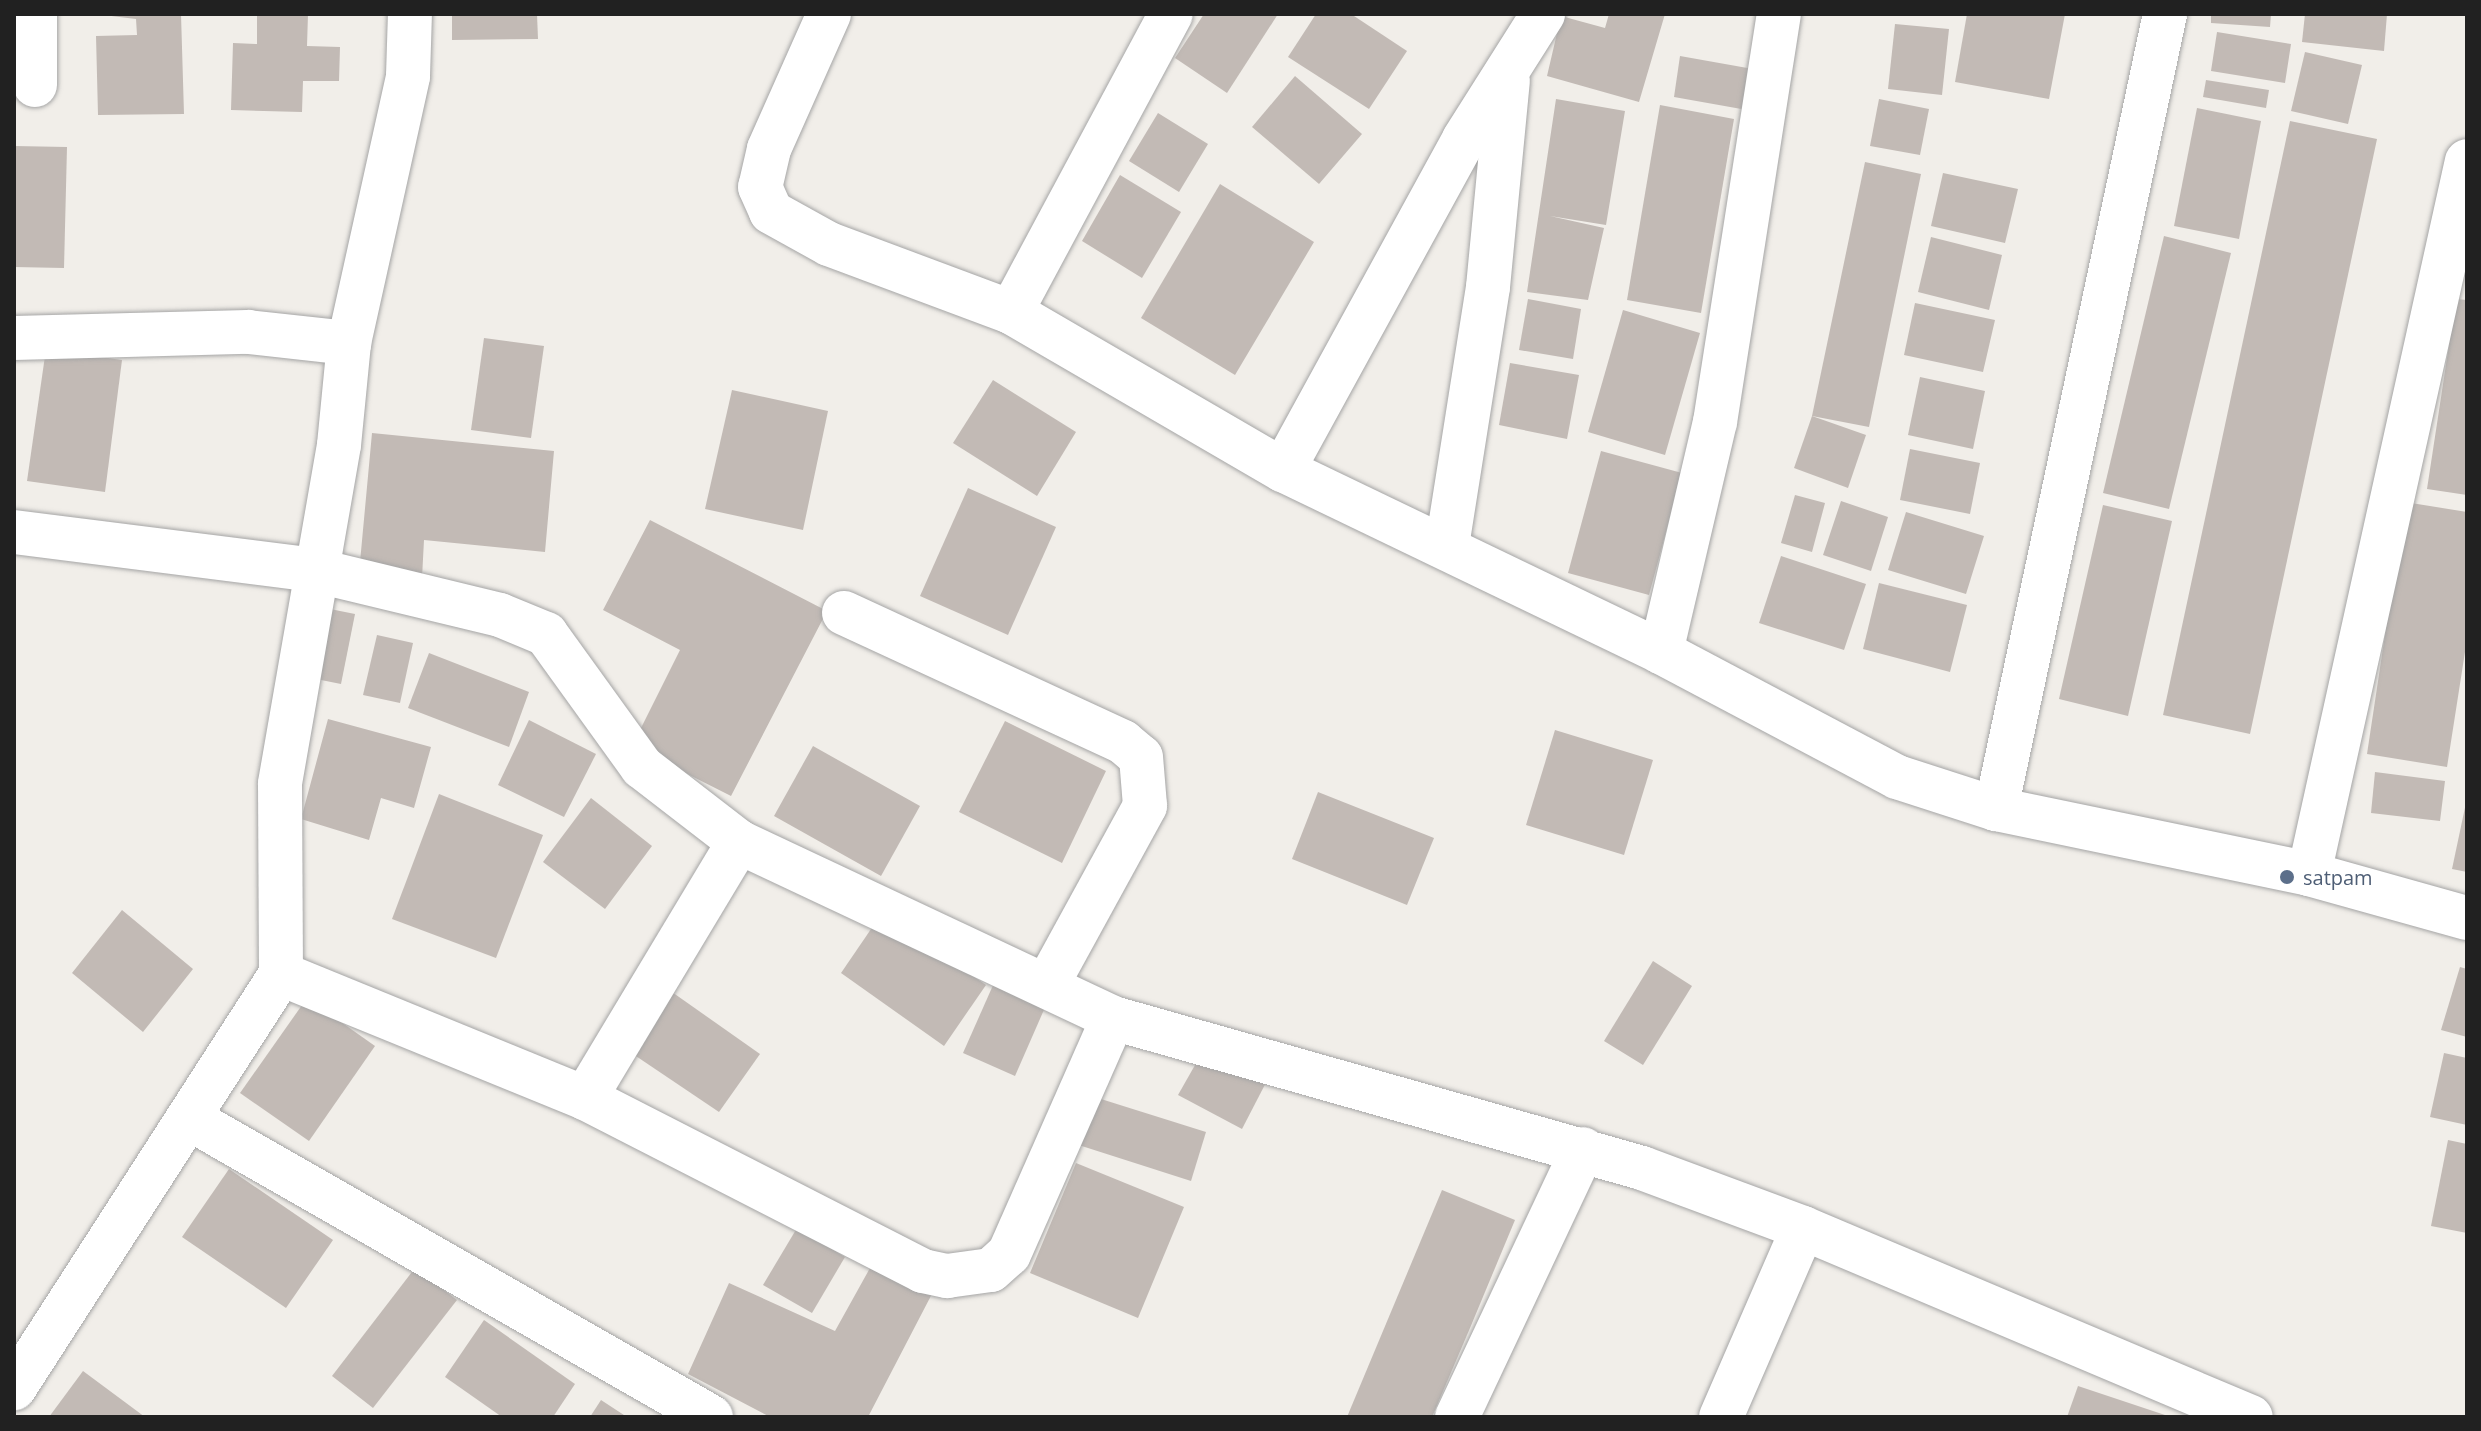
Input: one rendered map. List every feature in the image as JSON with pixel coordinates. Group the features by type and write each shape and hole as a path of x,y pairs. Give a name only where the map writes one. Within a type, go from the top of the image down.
{"street":[{"path":"35,14 35,85"},
{"path":"14,1388 192,1120 281,974 280,784 349,343 408,76 410,14"},
{"path":"829,14 769,149 760,187 771,212 829,244 1011,312 1283,470 1447,546 1661,652 1897,777 1996,809 2309,874 2467,918"},
{"path":"1011,312 1171,14"},
{"path":"1283,470 1509,66 1543,14"},
{"path":"1661,652 1715,422 1779,14"},
{"path":"1996,809 2165,14"},
{"path":"1447,546 1488,287 1509,66"},
{"path":"2309,874 2467,161"},
{"path":"14,338 248,332 349,343"},
{"path":"14,532 314,570 546,634 642,767 739,842 1048,983 1113,1018 1583,1149 1803,1228 2251,1417"},
{"path":"844,613 1123,742 1141,757 1145,806 1048,983"},
{"path":"585,1098 739,842"},
{"path":"281,974 585,1098 923,1271 965,1275 991,1270 1009,1254 1113,1018"},
{"path":"192,1120 711,1417"},
{"path":"1457,1417 1583,1149"},
{"path":"1721,1417 1803,1228"}],"building":[{"path":"95,14 181,14 184,114 98,115 96,36 137,35 136,19"},
{"path":"257,14 308,14 307,46 340,47 339,81 303,81 302,112 231,110 233,43 257,44"},
{"path":"452,14 537,14 538,39 452,40"},
{"path":"1204,14 1278,14 1227,93 1175,58"},
{"path":"1316,14 1351,14 1407,51 1369,109 1288,57"},
{"path":"1609,14 1665,14 1639,102 1547,76 1561,16 1605,28"},
{"path":"1967,14 2065,14 2049,99 1955,82"},
{"path":"2211,14 2271,14 2270,27 2211,23"},
{"path":"2305,14 2387,14 2384,51 2302,42"},
{"path":"1895,24 1949,29 1942,95 1888,89"},
{"path":"2217,32 2291,44 2285,83 2211,71"},
{"path":"2305,52 2362,65 2348,124 2291,111"},
{"path":"1680,56 1753,69 1747,110 1674,97"},
{"path":"1295,76 1362,134 1319,184 1252,127"},
{"path":"2206,80 2269,90 2266,108 2203,97"},
{"path":"1556,99 1625,111 1606,225 1550,216 1604,228 1588,300 1527,292"},
{"path":"1879,99 1929,109 1920,155 1870,146"},
{"path":"1660,105 1734,119 1701,313 1627,300"},
{"path":"2197,108 2261,121 2239,239 2174,226"},
{"path":"1158,113 1208,144 1179,192 1129,161"},
{"path":"2290,121 2377,139 2250,734 2163,715"},
{"path":"14,146 67,147 64,268 14,267"},
{"path":"1865,162 1921,174 1869,427 1812,416"},
{"path":"1943,173 2018,189 2005,243 1931,226"},
{"path":"1120,175 1181,212 1142,278 1082,241"},
{"path":"1220,184 1314,242 1235,375 1141,318"},
{"path":"2164,236 2231,253 2169,509 2103,493"},
{"path":"1931,237 2002,255 1989,310 1918,292"},
{"path":"1528,299 1581,309 1573,359 1519,350"},
{"path":"2456,299 2467,300 2467,495 2427,489"},
{"path":"1915,303 1995,320 1983,372 1904,355"},
{"path":"1623,310 1700,333 1665,455 1588,432"},
{"path":"484,338 544,346 531,438 471,430"},
{"path":"46,349 122,360 105,492 27,481"},
{"path":"1510,363 1579,375 1567,439 1499,425"},
{"path":"1920,377 1985,391 1973,449 1908,435"},
{"path":"993,380 1076,432 1037,496 953,443"},
{"path":"732,390 828,411 803,530 705,509"},
{"path":"1812,416 1866,435 1848,488 1794,468"},
{"path":"372,433 554,451 545,552 424,540 422,578 359,573"},
{"path":"1910,449 1980,463 1970,514 1900,500"},
{"path":"1601,451 1682,473 1649,595 1568,573"},
{"path":"968,488 1056,527 1008,635 920,596"},
{"path":"1795,495 1825,503 1812,552 1781,543"},
{"path":"1841,501 1888,517 1871,571 1823,555"},
{"path":"2405,502 2467,512 2467,639 2447,767 2367,754"},
{"path":"2103,505 2172,521 2128,716 2059,699"},
{"path":"1906,512 1984,536 1966,594 1888,570"},
{"path":"650,520 827,611 731,796 632,746 680,650 603,610"},
{"path":"1781,556 1866,584 1844,650 1759,623"},
{"path":"1879,583 1967,605 1950,672 1863,649"},
{"path":"320,607 355,614 341,684 306,677"},
{"path":"377,635 413,643 400,703 363,695"},
{"path":"429,653 529,692 509,747 408,708"},
{"path":"328,719 431,747 414,808 381,798 369,840 301,819"},
{"path":"529,720 596,754 564,817 498,785"},
{"path":"1005,721 1106,771 1062,863 959,812"},
{"path":"1555,730 1653,760 1624,855 1526,825"},
{"path":"813,746 920,806 881,876 774,816"},
{"path":"2375,772 2445,781 2440,821 2371,813"},
{"path":"1318,792 1434,838 1407,905 1292,859"},
{"path":"439,794 543,835 496,958 392,919"},
{"path":"591,798 652,846 605,909 543,862"},
{"path":"2467,798 2467,872 2452,869"},
{"path":"122,910 193,969 143,1032 72,973"},
{"path":"882,913 986,985 944,1046 841,973"},
{"path":"1653,961 1692,986 1643,1065 1604,1041"},
{"path":"2460,967 2467,969 2467,1037 2441,1030"},
{"path":"998,974 1050,996 1015,1076 963,1053"},
{"path":"662,985 760,1054 719,1112 621,1046"},
{"path":"307,998 375,1046 309,1141 240,1093"},
{"path":"1203,1051 1272,1071 1242,1129 1178,1095"},
{"path":"2444,1053 2467,1058 2467,1125 2430,1117"},
{"path":"1085,1094 1206,1132 1191,1181 1063,1140"},
{"path":"2448,1140 2467,1144 2467,1233 2431,1226"},
{"path":"1076,1163 1184,1207 1138,1318 1030,1273"},
{"path":"229,1169 333,1240 286,1308 182,1237"},
{"path":"1442,1190 1515,1220 1470,1328 1432,1417 1347,1417"},
{"path":"797,1228 845,1257 812,1313 763,1285"},
{"path":"875,1259 934,1290 868,1417 770,1417 688,1374 729,1283 835,1331"},
{"path":"415,1268 457,1300 373,1408 332,1376"},
{"path":"484,1320 575,1384 553,1417 502,1417 445,1377"},
{"path":"83,1371 145,1417 49,1417"},
{"path":"2078,1386 2168,1416 2168,1417 2067,1417"},
{"path":"601,1400 627,1417 590,1417"}],"place":[{"name":"satpam","path":"2287,877"}]}
